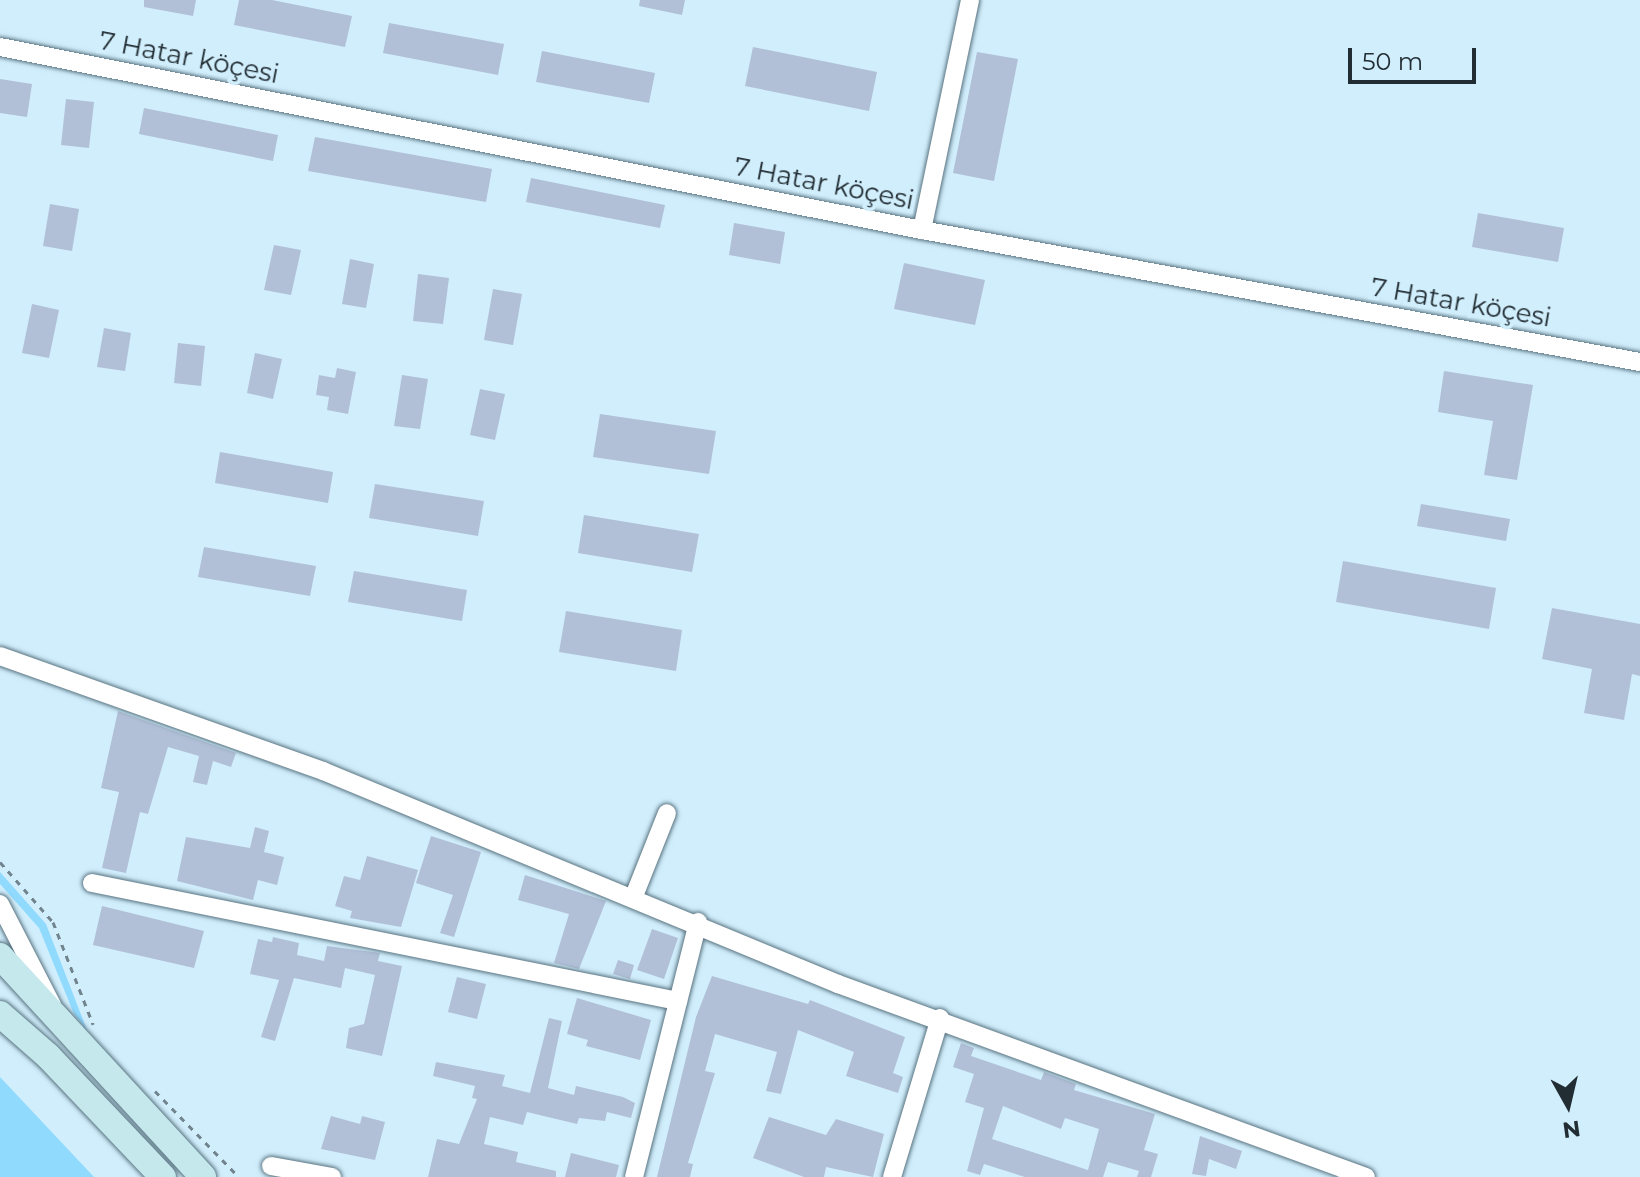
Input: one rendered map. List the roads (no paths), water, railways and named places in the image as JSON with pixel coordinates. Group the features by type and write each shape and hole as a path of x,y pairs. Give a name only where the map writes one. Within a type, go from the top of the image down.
{"main road":[{"path":"0,956 203,1177"},
{"path":"0,1014 48,1056 163,1177"}],"street":[{"path":"922,230 970,0"},
{"name":"7 Hatar köçesi","path":"0,47 922,230 1640,362"},
{"path":"0,656 323,771 698,922 838,984 940,1018 1366,1177"},
{"path":"634,896 667,813"},
{"path":"92,883 678,1001"},
{"path":"0,904 25,943 60,1022"},
{"path":"634,1177 698,922"},
{"path":"892,1177 940,1018"},
{"path":"271,1166 332,1177"}]}
